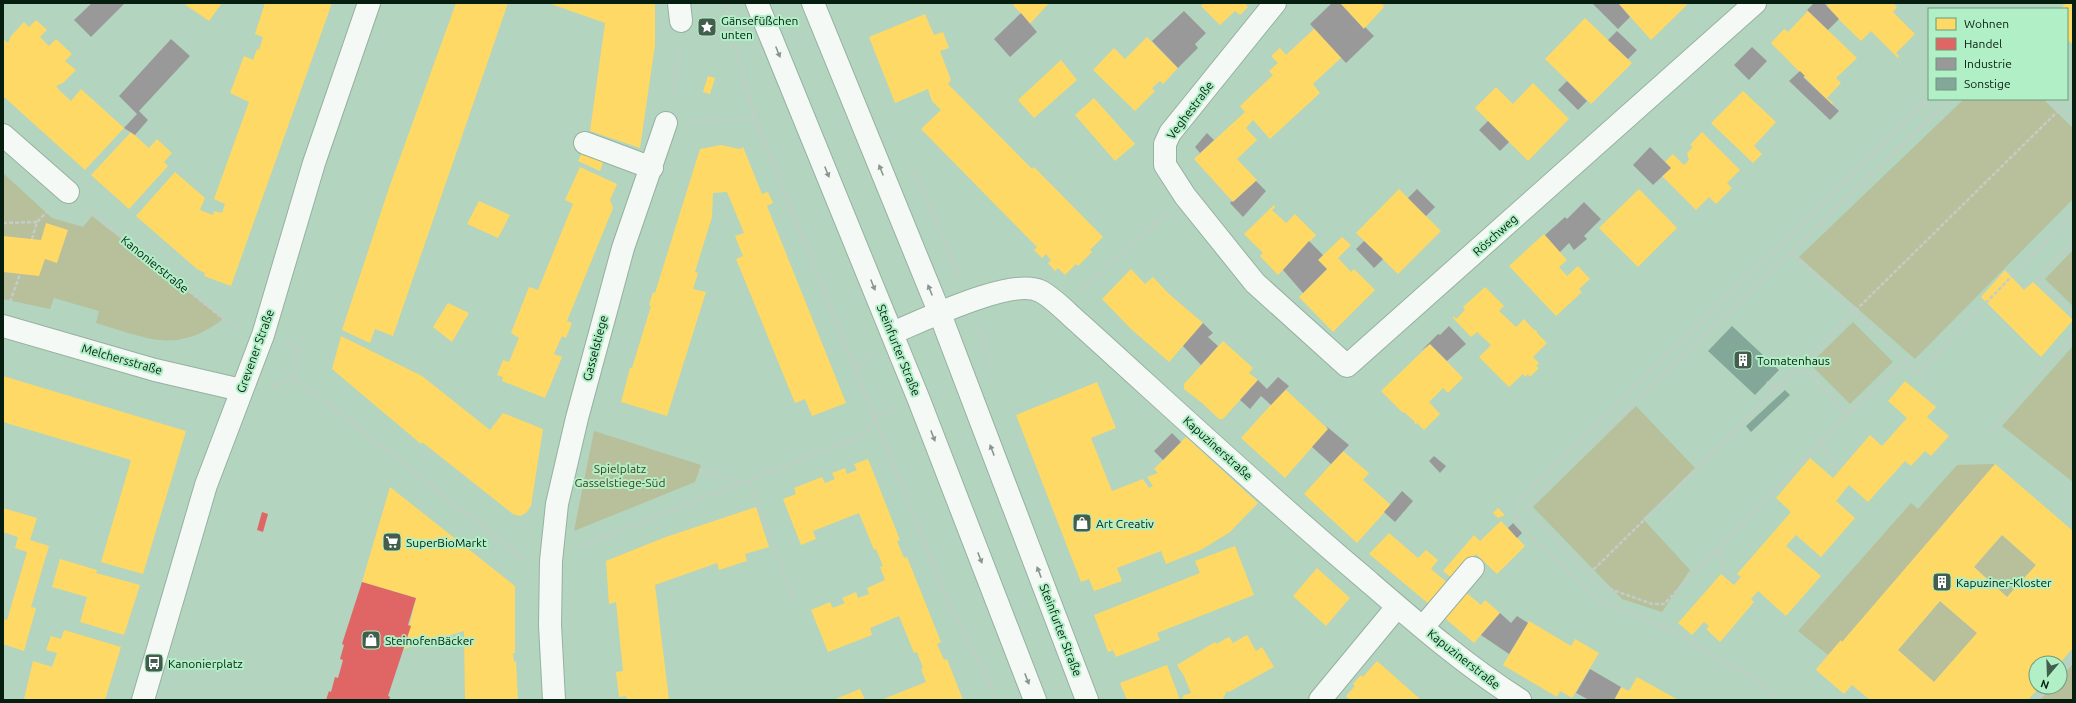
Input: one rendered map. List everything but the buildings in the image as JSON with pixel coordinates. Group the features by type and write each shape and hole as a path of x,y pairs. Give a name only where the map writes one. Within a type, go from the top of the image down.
{"main road":[{"name":"Grevener Straße","path":"143,700 206,485 262,335 314,163 369,3"},
{"name":"Steinfurter Straße","path":"757,3 892,333 1035,700"},
{"name":"Steinfurter Straße","path":"813,3 940,314 1087,700"},
{"name":"Veghestraße","path":"1238,261 1185,196 1165,165 1164,153 1166,139 1275,3"},
{"name":"Röschweg","path":"1238,261 1255,283 1347,366 1755,3"},
{"name":"Gasselstiege","path":"554,700 550,625 550,580 557,504 577,418 623,248 652,168 666,123"},
{"path":"3,135 68,192"},
{"path":"585,143 652,168"},
{"name":"Kapuzinerstraße","path":"892,333 988,295 1024,288 1040,291 1061,307 1319,540 1397,607 1489,681 1520,700"},
{"name":"Melchersstraße","path":"3,326 156,370 241,390"},
{"path":"1423,627 1473,568"},
{"path":"1320,700 1397,607"}],"path":[{"path":"725,3 740,69 755,118 952,611 984,671 996,700"},
{"path":"680,12 677,74 666,123 755,118"},
{"path":"1776,696 1742,670 1730,666 1674,631 1599,600 1518,523 1514,504 1928,99"},
{"path":"1906,361 1848,414 1664,604 1652,604 1602,586 1525,508 1949,100"},
{"path":"2050,100 2073,121"},
{"path":"1589,574 2060,109"},
{"name":"Kanonierstraße","path":"68,192 227,322 299,348 292,378"},
{"path":"32,238 37,222 68,192"},
{"path":"1061,307 1185,196"},
{"path":"1919,372 2073,212"},
{"path":"3,223 37,222"},
{"path":"2073,243 2038,279 2073,312"},
{"path":"1791,251 1925,378"},
{"path":"1991,431 2073,336"},
{"path":"1802,365 1848,414"},
{"path":"241,390 270,387 292,378 330,405 550,580"},
{"path":"1767,382 1776,390"},
{"path":"586,544 748,479 866,434 874,416"},
{"path":"1822,441 1832,463 1836,467 1832,473 1835,475"},
{"path":"699,470 739,483"},
{"path":"748,479 794,599"},
{"path":"1718,548 1723,568 1738,581"}],"green space":[{"path":"1963,100 2044,100 2073,128 2073,199 1915,359 1799,257"},
{"path":"3,173 52,218 83,227 92,216 223,319 206,330 190,337 176,340 161,340 146,338 96,323 99,311 54,298 50,309 3,299"},
{"path":"2073,250 2073,306 2045,279"},
{"path":"1853,322 1893,362 1850,404 1810,364"},
{"path":"2073,346 2073,482 2002,426"},
{"path":"1636,406 1695,468 1643,519 1690,570 1662,612 1622,599 1533,507"},
{"name":"Spielplatz Gasselstiege-Süd","path":"594,431 701,465 695,482 574,531"},
{"path":"1995,464 1842,642 1840,641 1828,655 1798,631 1911,503 1918,509 1957,465"},
{"path":"2002,535 2036,565 2007,597 1974,567"},
{"path":"1940,601 1977,633 1934,682 1898,650"},
{"path":"2073,664 2073,700 2040,700 2045,695 2068,695 2068,669"}],"place":[{"name":"Gänsefüßchen unten","path":"707,27"},
{"name":"Tomatenhaus","path":"1743,360"},
{"name":"Art Creativ","path":"1082,523"},
{"name":"SuperBioMarkt","path":"392,542"},
{"name":"Kapuziner-Kloster","path":"1942,582"},
{"name":"SteinofenBäcker","path":"371,640"},
{"name":"Kanonierplatz","path":"154,663"}]}
